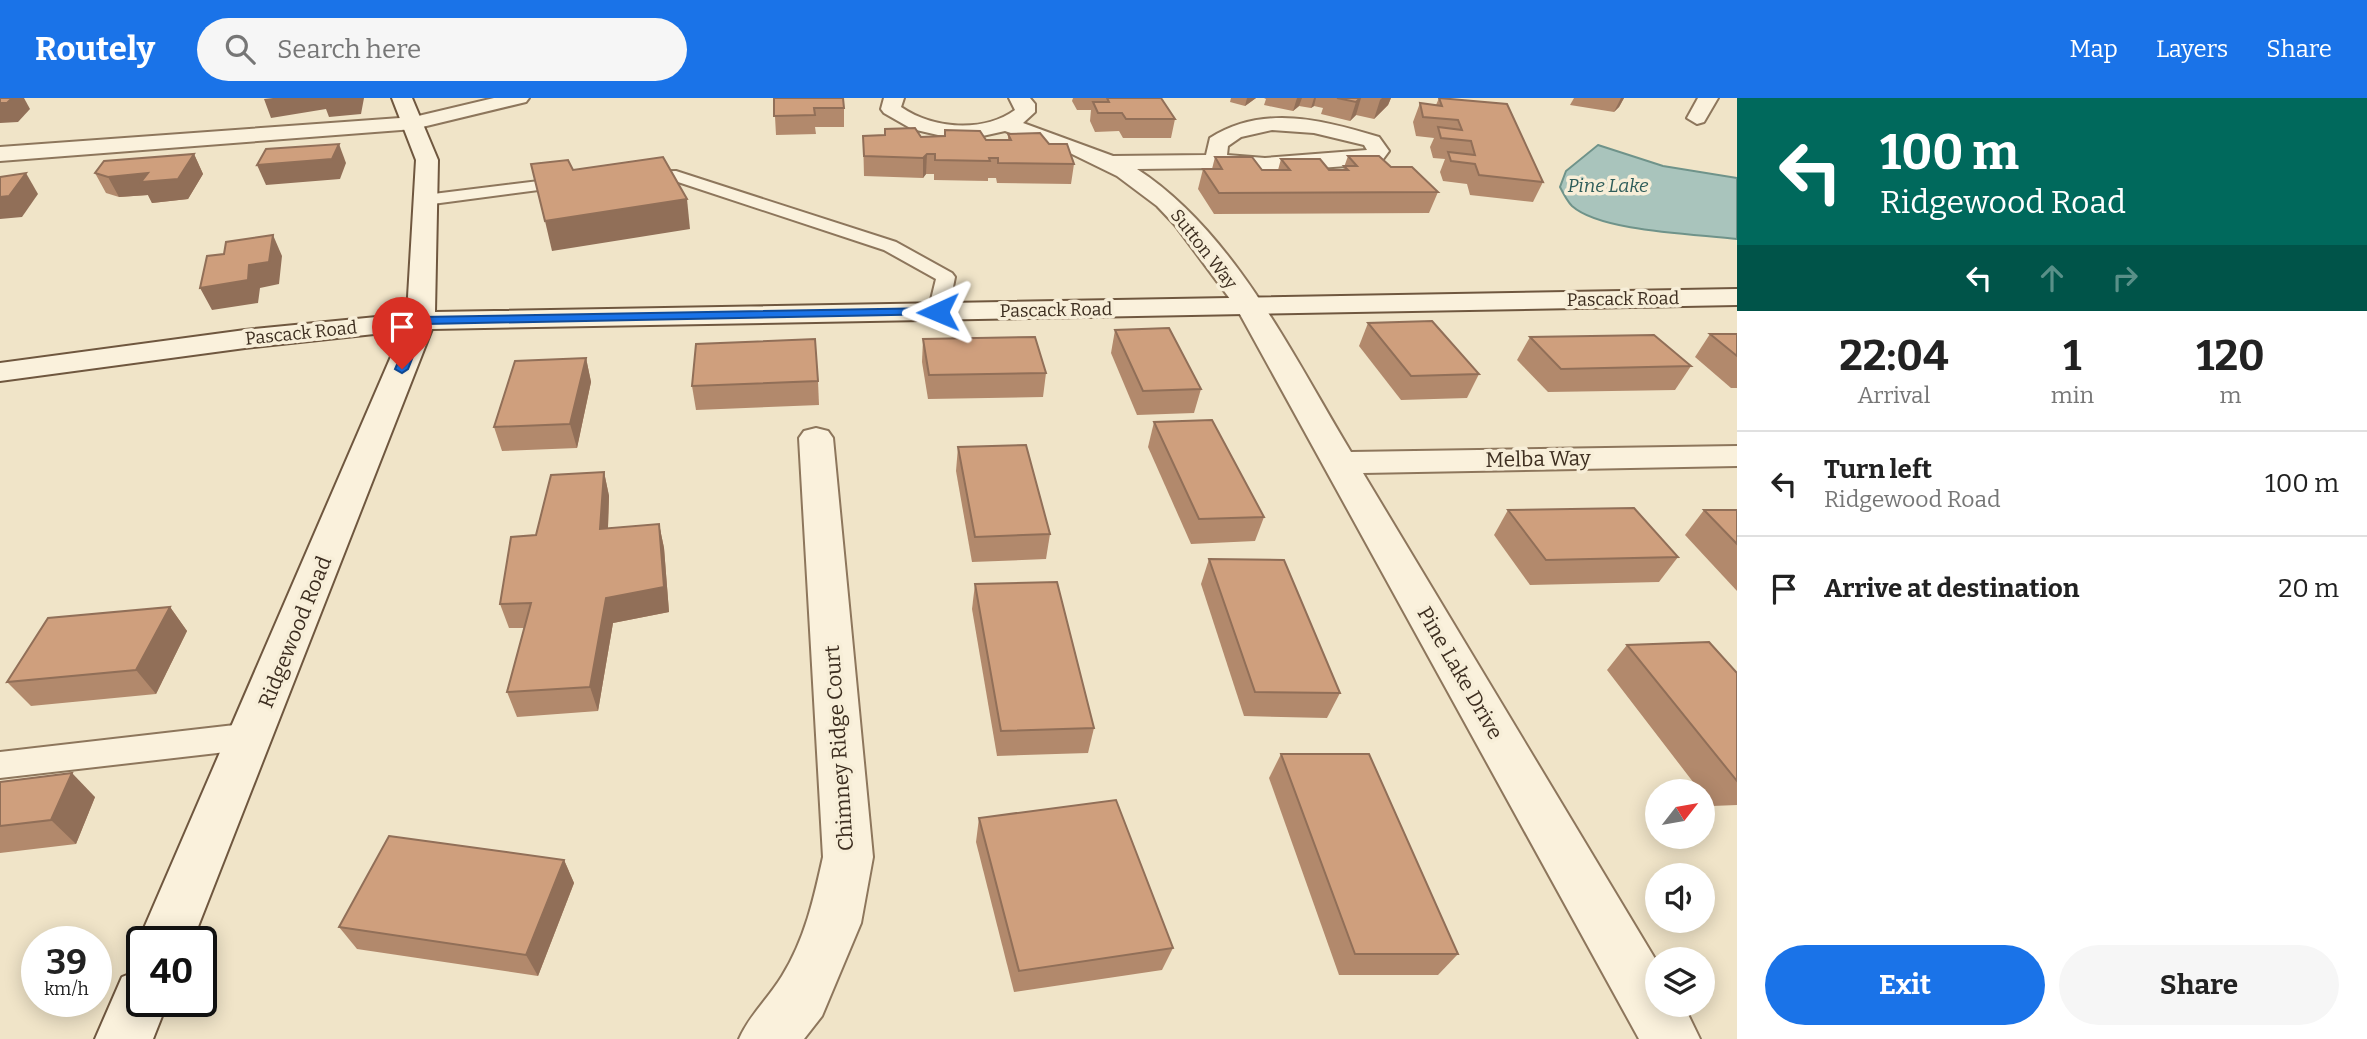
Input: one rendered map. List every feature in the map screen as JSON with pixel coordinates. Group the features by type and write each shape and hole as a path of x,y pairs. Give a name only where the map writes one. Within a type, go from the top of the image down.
{"street":[{"path":"402,98 427,160 421,321"},
{"path":"0,154 414,123 519,98"},
{"name":"Sutton Way","path":"894,98 891,109 900,118 915,124 962,131 1006,125 1054,138 1113,163 1142,181 1185,221 1249,306"},
{"path":"1006,125 1025,112 1025,104 1019,98"},
{"path":"1697,118 1708,98"},
{"path":"1113,163 1310,163 1373,157 1378,151 1372,141 1353,135 1276,124 1233,130 1218,143 1216,161"},
{"name":"Pascack Road","path":"0,372 245,339 421,321 1737,298"},
{"name":"Pine Lake Drive","path":"1249,306 1671,1039"},
{"name":"Ridgewood Road","path":"172,926 421,321"},
{"name":"Chimney Ridge Court","path":"768,1039 802,996 835,923 848,857 816,438"},
{"name":"Melba Way","path":"1339,463 1737,456"},
{"path":"124,1039 134,1017"}],"lane":[{"path":"626,178 676,176 890,246 946,277 938,312"},
{"path":"425,200 589,181"},
{"path":"0,765 252,736"}],"water":[{"name":"Pine Lake","path":"1598,145 1663,166 1737,178 1737,239 1626,227 1586,215 1572,206 1560,187 1566,171"}],"building":[{"path":"0,98 12,98 7,103 0,103"},
{"path":"774,98 843,98 844,108 814,108 815,115 774,116"},
{"path":"1107,98 1161,98 1175,119 1126,119 1122,113 1098,113 1093,102 1109,102"},
{"path":"1337,98 1360,98 1356,102"},
{"path":"1439,98 1507,104 1543,182 1479,175 1475,164 1451,161 1448,152 1475,155 1471,141 1441,138 1438,127 1462,130 1458,120 1423,117 1420,103 1442,106"},
{"path":"915,128 921,137 945,136 945,130 980,131 986,140 1011,140 1008,134 1040,133 1049,144 1067,144 1074,164 998,163 998,158 989,158 990,161 935,160 935,154 927,154 923,158 864,156 863,136 885,135 885,129"},
{"path":"339,144 332,159 257,165 266,149"},
{"path":"194,154 178,179 141,182 148,173 108,177 95,173 104,161"},
{"path":"1348,156 1379,156 1391,167 1412,167 1438,192 1219,193 1203,169 1222,169 1215,157 1252,157 1262,170 1290,170 1281,159 1320,159 1329,170 1348,170 1344,166 1357,166"},
{"path":"663,157 687,199 545,221 531,164 568,160 573,170"},
{"path":"26,173 9,196 0,197 0,177"},
{"path":"273,235 269,262 249,265 248,280 200,288 207,256 224,254 226,242"},
{"path":"1432,321 1479,374 1411,376 1368,323"},
{"path":"1169,328 1201,389 1143,391 1115,330"},
{"path":"1710,334 1737,334 1737,356"},
{"path":"1654,335 1691,366 1561,369 1530,337"},
{"path":"1035,337 1046,373 929,375 923,339"},
{"path":"815,339 818,381 692,386 696,344"},
{"path":"586,358 570,424 494,427 515,361"},
{"path":"1212,420 1264,517 1199,519 1154,422"},
{"path":"1026,445 1050,534 975,537 958,447"},
{"path":"604,472 600,529 659,524 664,587 606,598 590,687 507,692 531,603 500,604 511,537 536,535 551,475"},
{"path":"1634,508 1678,557 1546,560 1508,510"},
{"path":"1704,510 1737,510 1737,544"},
{"path":"1209,559 1284,560 1340,693 1255,692"},
{"path":"1057,582 1094,728 1001,731 975,584"},
{"path":"170,607 136,670 7,682 48,618"},
{"path":"1709,642 1737,673 1737,781 1627,645"},
{"path":"1281,754 1369,754 1458,954 1355,954"},
{"path":"72,773 51,820 0,826 0,782"},
{"path":"1116,800 1173,948 1019,971 979,818"},
{"path":"389,836 564,860 526,955 339,927"}],"route":[{"path":"402,369 421,321 938,312"}]}
